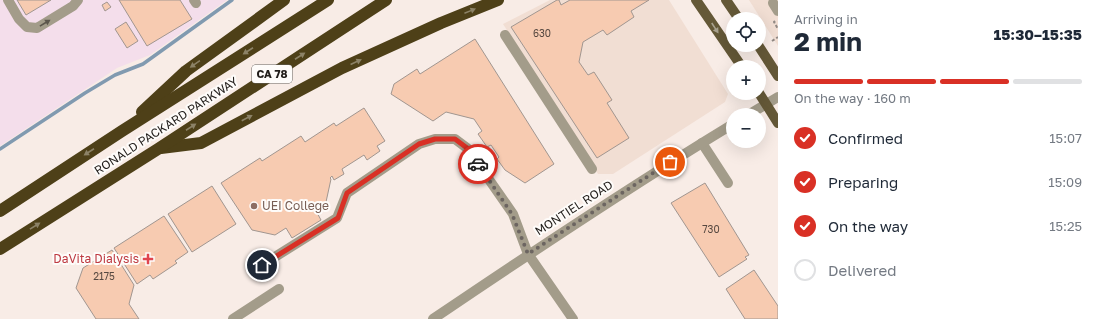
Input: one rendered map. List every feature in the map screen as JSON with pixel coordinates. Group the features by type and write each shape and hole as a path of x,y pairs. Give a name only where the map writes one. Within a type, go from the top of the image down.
{"highway":[{"path":"122,131 186,70 284,0"},
{"name":"RONALD PACKARD PARKWAY","path":"0,211 122,131 328,0"},
{"name":"RONALD PACKARD PARKWAY","path":"0,249 386,0"},
{"path":"158,148 201,143 342,68 442,23 498,0"}],"main road":[{"path":"696,0 737,60"},
{"path":"726,0 734,12"},
{"path":"763,52 778,76"},
{"path":"763,100 778,123"}],"street":[{"path":"8,0 19,20 28,27 37,28 73,6 78,0"},
{"path":"505,35 592,169"},
{"path":"759,108 778,97"},
{"name":"MONTIEL ROAD","path":"433,319 528,254 650,174 726,128"},
{"path":"262,265 338,218 347,193 419,144 435,139 455,139 467,148 512,214 528,254 573,319"},
{"path":"702,143 728,183"},
{"path":"233,319 279,289"}],"path":[{"path":"778,19 774,22 778,29"},
{"path":"772,41 778,37"}],"shaded area":[{"path":"0,0 227,0 150,55 117,68 0,146"},
{"path":"550,0 669,0 726,91 726,99 725,102 613,174 598,174 503,24"},
{"path":"749,0 778,0 778,46 766,27 766,12 757,12"}],"building":[{"path":"17,0 51,0 26,15"},
{"path":"119,0 180,0 192,19 147,46"},
{"path":"559,0 561,5 570,0 649,0 631,11 634,17 607,35 603,30 583,42 579,62 588,75 594,72 612,100 607,103 629,138 597,158 511,27"},
{"path":"107,2 111,7 105,11 102,5"},
{"path":"126,22 138,41 127,48 115,29"},
{"path":"475,39 554,164 525,183 505,170 497,159 499,157 491,145 487,147 478,134 482,131 474,119 446,112 433,121 391,94 394,84 417,69 420,74"},
{"path":"364,108 385,141 377,146 380,151 367,160 364,155 342,169 344,174 334,180 332,176 330,178 326,202 315,209 321,220 292,238 286,228 275,235 252,230 221,183 260,158 262,161 301,136 305,142 334,123 336,126"},
{"path":"705,183 749,255 745,257 747,259 719,277 671,203"},
{"path":"212,186 236,224 192,252 168,214"},
{"path":"164,216 188,252 175,261 177,263 153,279 150,275 137,284 114,248"},
{"path":"112,250 134,285 129,304 139,319 96,319 76,288 83,268"},
{"path":"754,270 778,306 778,319 745,319 726,289"}],"waterway":[{"path":"0,149 115,75 143,64 232,0"}],"way so far":[{"path":"478,164 512,214 528,254 670,162"}],"place":[{"name":"UEI College","path":"254,206"},
{"name":"DaVita Dialysis","path":"148,259"}],"route":[{"path":"262,265 338,218 347,193 419,144 435,139 455,139 467,148 478,164"}]}
